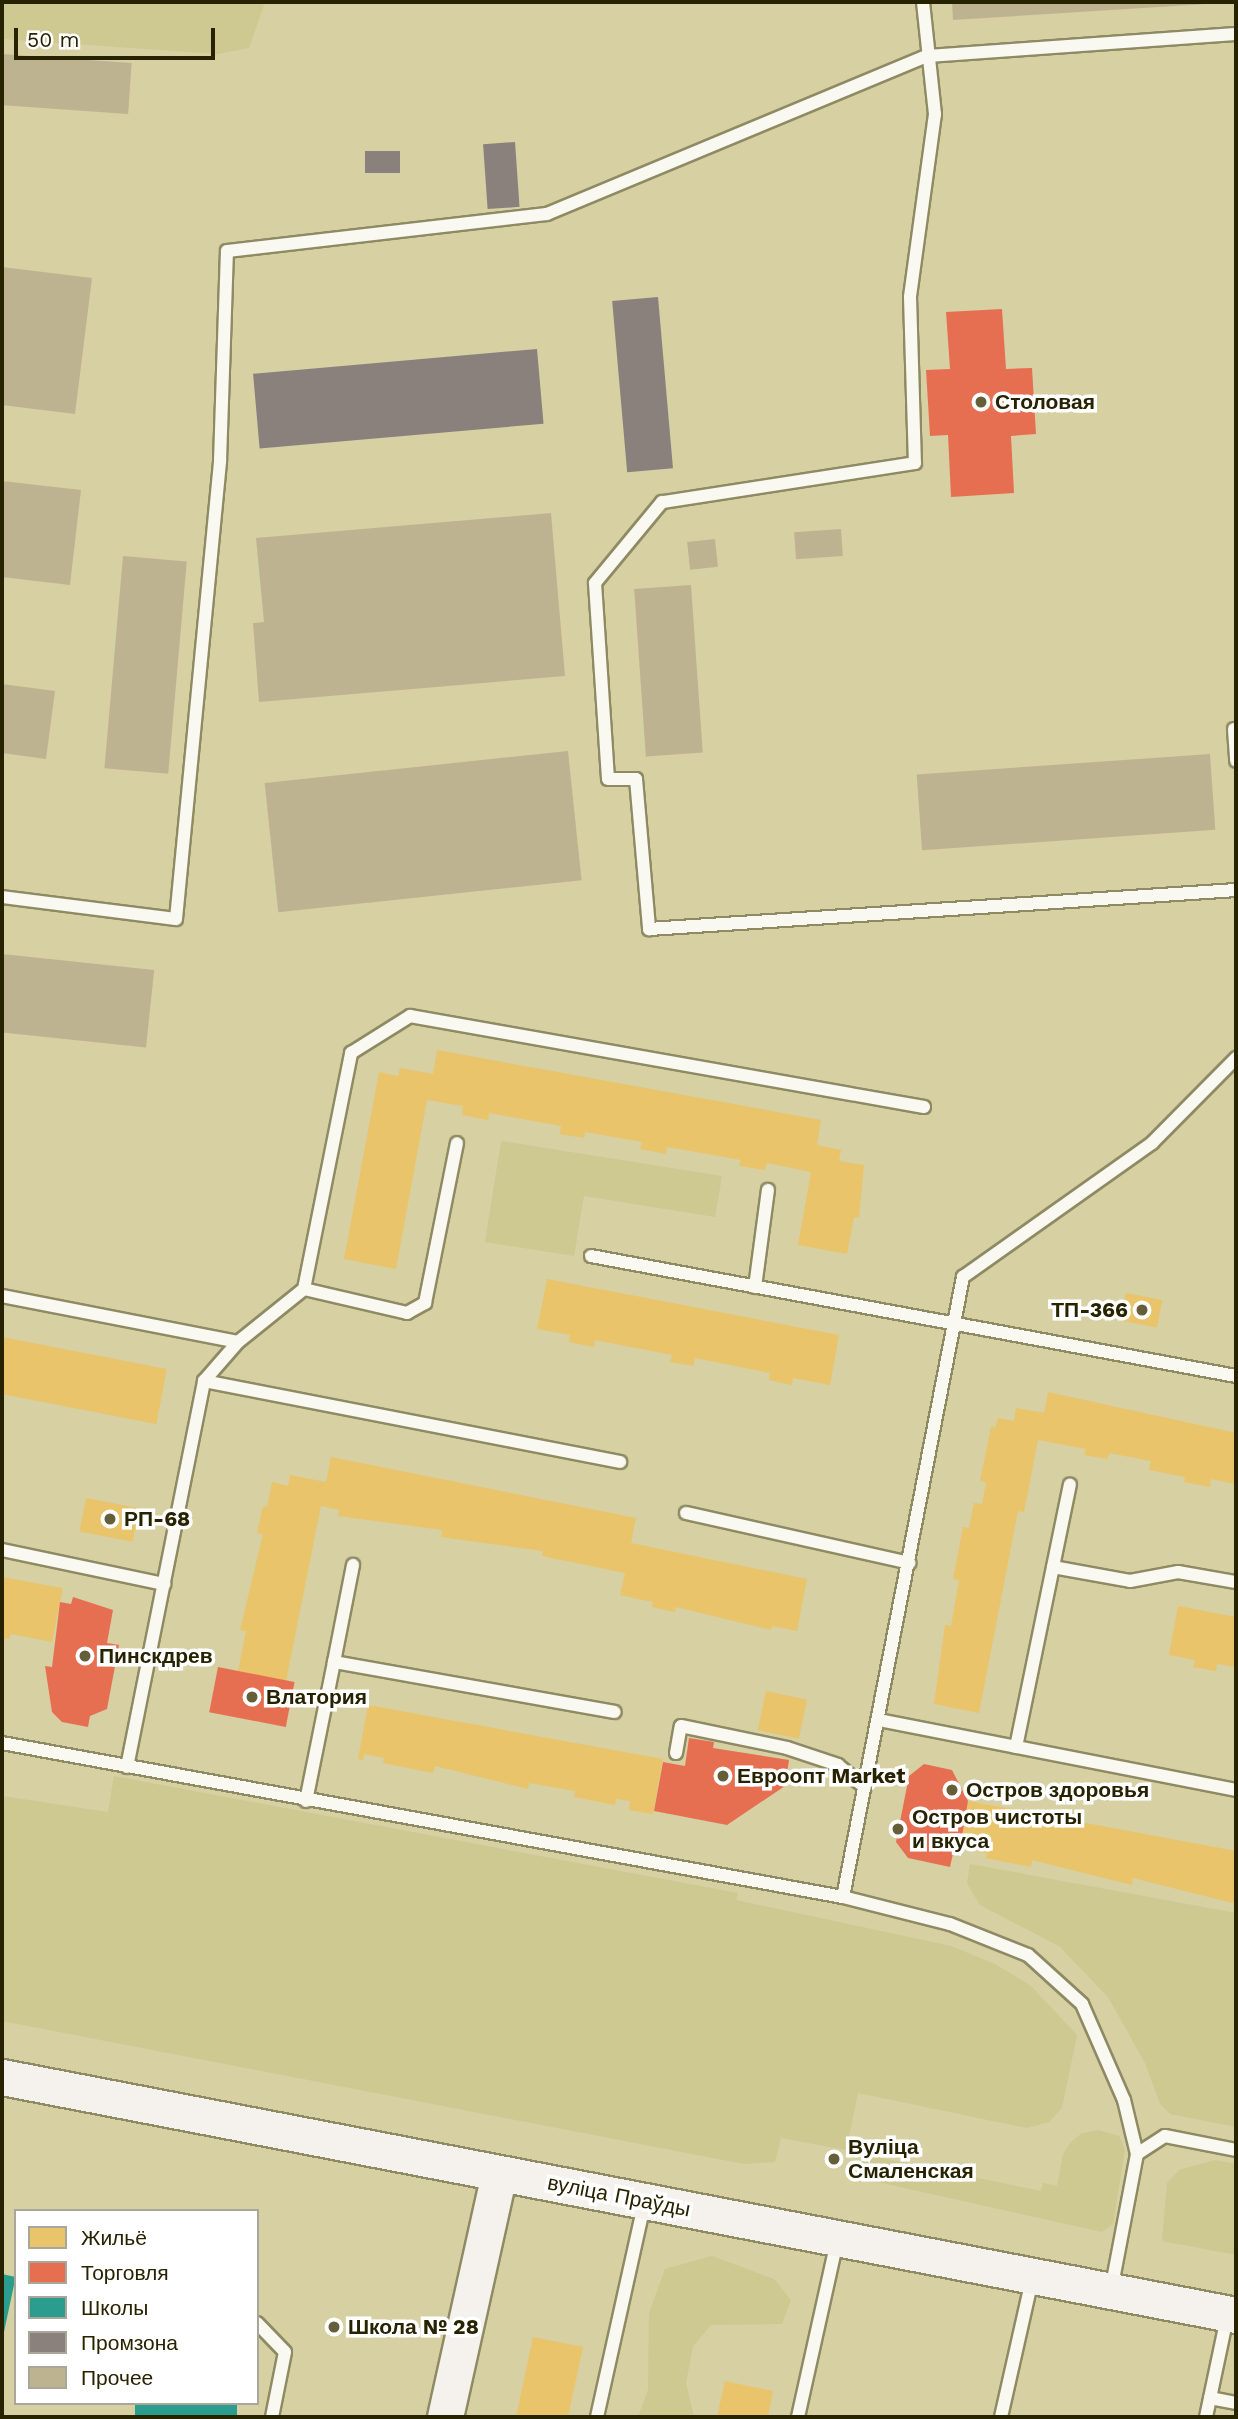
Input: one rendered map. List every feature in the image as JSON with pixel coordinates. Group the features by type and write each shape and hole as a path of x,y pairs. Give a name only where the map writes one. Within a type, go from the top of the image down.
{"main road":[{"name":"вуліца Праўды","path":"2,2077 1232,2314"},
{"path":"445,2417 499,2174"}],"lane":[{"path":"923,2 935,114 909,297 915,463 662,502 595,583 608,779 636,779 649,929 1236,890"},
{"path":"2,897 176,919 220,461 227,251 547,214 927,56 1236,34"},
{"path":"1234,729 1236,761"},
{"path":"127,1767 204,1381 238,1342 304,1289 351,1054 410,1016 924,1107"},
{"path":"843,1897 963,1277 1153,1143 1236,1058"},
{"path":"304,1289 407,1314 425,1303 457,1143"},
{"path":"755,1287 768,1190"},
{"path":"591,1256 954,1326 1236,1376"},
{"path":"2,1296 238,1342"},
{"path":"204,1381 621,1462"},
{"path":"1016,1747 1070,1485"},
{"path":"686,1513 909,1563"},
{"path":"2,1550 164,1584"},
{"path":"306,1801 353,1564"},
{"path":"1054,1567 1130,1581 1178,1572 1236,1583"},
{"path":"334,1662 615,1712"},
{"path":"879,1720 1236,1790"},
{"path":"676,1753 681,1726 788,1748 838,1765 865,1788"},
{"path":"2,1743 306,1801 843,1897 950,1924 1028,1955 1082,2004 1116,2076 1137,2154 1111,2290"},
{"path":"1137,2154 1164,2136 1236,2150"},
{"path":"597,2417 645,2201"},
{"path":"798,2417 838,2237"},
{"path":"1001,2417 1033,2276"},
{"path":"1206,2417 1232,2314"},
{"path":"259,2325 285,2352 272,2417"},
{"path":"1210,2398 1236,2403"}],"shaded area":[{"path":"2,2 265,2 249,48 218,54 2,39"},
{"path":"501,1141 722,1176 715,1217 584,1196 574,1256 485,1242"},
{"path":"114,1776 738,1893 736,1900 951,1946 995,1964 1031,1986 1077,2035 1062,2108 1049,2122 1027,2128 858,2093 846,2150 781,2138 775,2162 744,2164 2,2021 2,1796 108,1812"},
{"path":"970,1864 1236,1913 1236,2127 1170,2114 1160,2104 1145,2063 1108,1997 1059,1946 980,1905 967,1883"},
{"path":"1099,2130 1119,2136 1125,2149 1113,2224 1102,2232 859,2178 862,2154 1041,2191 1043,2183 1057,2186 1063,2154 1071,2142 1082,2133"},
{"path":"1215,2160 1236,2164 1236,2255 1162,2241 1167,2183 1179,2170"},
{"path":"712,2256 774,2279 791,2300 782,2324 711,2325 693,2346 686,2383 694,2417 638,2417 648,2390 649,2313 665,2269"}],"building: Жильё":[{"path":"437,1050 821,1120 817,1145 841,1150 839,1161 864,1165 859,1218 854,1217 847,1254 798,1245 811,1172 767,1163 765,1170 739,1166 741,1160 667,1147 666,1154 640,1149 642,1142 585,1132 584,1138 560,1134 561,1126 489,1113 488,1120 462,1115 463,1106 427,1100 396,1269 344,1259 379,1072 398,1076 400,1068 433,1074"},
{"path":"547,1279 839,1335 830,1385 793,1378 792,1385 769,1380 770,1373 695,1358 693,1366 670,1362 672,1355 595,1340 594,1347 569,1342 570,1335 537,1329"},
{"name":"ТП-366","path":"1126,1293 1162,1300 1157,1328 1121,1320"},
{"path":"2,1337 167,1369 156,1424 2,1394"},
{"path":"1048,1392 1236,1433 1236,1484 1211,1479 1210,1487 1184,1482 1185,1477 1149,1470 1151,1461 1109,1453 1108,1459 1084,1455 1086,1449 1038,1440 1024,1512 1018,1511 979,1713 934,1704 945,1625 951,1626 959,1580 953,1579 963,1527 969,1528 974,1503 982,1504 986,1482 980,1481 991,1427 995,1428 998,1418 1014,1421 1016,1408 1044,1413"},
{"path":"331,1457 636,1518 631,1543 807,1579 797,1631 772,1626 771,1630 676,1607 675,1612 652,1607 653,1602 620,1595 625,1573 542,1556 543,1551 441,1537 442,1530 338,1516 339,1510 321,1506 286,1681 238,1671 246,1631 240,1630 263,1534 257,1533 263,1506 267,1507 272,1482 288,1486 290,1475 326,1482"},
{"name":"РП-68","path":"86,1498 139,1508 133,1542 80,1531"},
{"path":"2,1577 63,1588 52,1642 11,1634 9,1639 2,1638"},
{"path":"1178,1606 1236,1617 1236,1667 1217,1664 1216,1671 1193,1667 1195,1660 1169,1655"},
{"path":"766,1691 807,1700 799,1739 758,1730"},
{"path":"368,1705 663,1759 653,1814 629,1810 630,1801 616,1799 615,1805 574,1797 575,1791 529,1783 528,1789 435,1766 433,1773 383,1763 384,1758 364,1754 363,1760 358,1759"},
{"path":"968,1801 1236,1851 1236,1896 1233,1903 1133,1878 1132,1885 1032,1860 1031,1867 986,1858 987,1853 960,1848"},
{"path":"533,2337 583,2347 568,2417 516,2417"},
{"path":"725,2381 773,2391 768,2417 717,2417"}],"building: Торговля":[{"name":"Столовая","path":"1002,309 1006,369 1032,368 1036,434 1011,436 1014,493 951,497 948,435 930,436 926,370 950,369 946,312"},
{"name":"Пинскдрев","path":"73,1597 113,1610 107,1643 119,1645 107,1709 90,1716 88,1727 62,1722 52,1712 45,1666 52,1667 60,1602 71,1604"},
{"name":"Влатория","path":"218,1667 295,1682 286,1727 209,1712"},
{"name":"Евроопт Market","path":"689,1738 714,1742 713,1748 789,1760 785,1786 727,1825 654,1811 663,1762 685,1766"},
{"path":"924,1764 952,1770 968,1801 960,1848 954,1849 950,1867 908,1858 896,1842 909,1776"}],"building: Школы":[{"path":"2,2274 14,2277 14,2285 2,2341"},
{"path":"135,2405 237,2405 237,2417 135,2417"}],"building: Промзона":[{"path":"515,142 520,207 488,209 483,144"},
{"path":"365,151 400,151 400,173 365,173"},
{"path":"658,297 673,468 627,472 612,301"},
{"path":"537,349 544,424 260,449 253,374"}],"building: Прочее":[{"path":"952,2 1206,2 1206,4 953,20"},
{"path":"2,54 132,63 128,114 2,105"},
{"path":"2,267 92,278 75,414 2,405"},
{"path":"2,481 81,490 70,585 2,577"},
{"path":"551,513 565,676 259,702 253,623 264,622 256,538"},
{"path":"841,529 843,556 796,559 794,532"},
{"path":"715,539 718,567 690,570 687,542"},
{"path":"123,556 187,562 168,774 104,768"},
{"path":"691,585 703,753 646,757 634,589"},
{"path":"2,684 55,691 46,759 2,753"},
{"path":"568,751 582,880 278,912 265,783"},
{"path":"1210,754 1215,830 922,850 917,775"},
{"path":"2,954 154,970 146,1048 2,1032"}],"place":[{"name":"Столовая","path":"981,402"},
{"name":"ТП-366","path":"1142,1310"},
{"name":"РП-68","path":"110,1519"},
{"name":"Пинскдрев","path":"85,1656"},
{"name":"Влатория","path":"252,1697"},
{"name":"Евроопт Market","path":"723,1776"},
{"name":"Остров здоровья","path":"952,1790"},
{"name":"Остров чистоты и вкуса","path":"898,1829"},
{"name":"Вуліца Смаленская","path":"834,2159"},
{"name":"Школа № 28","path":"334,2327"}]}
